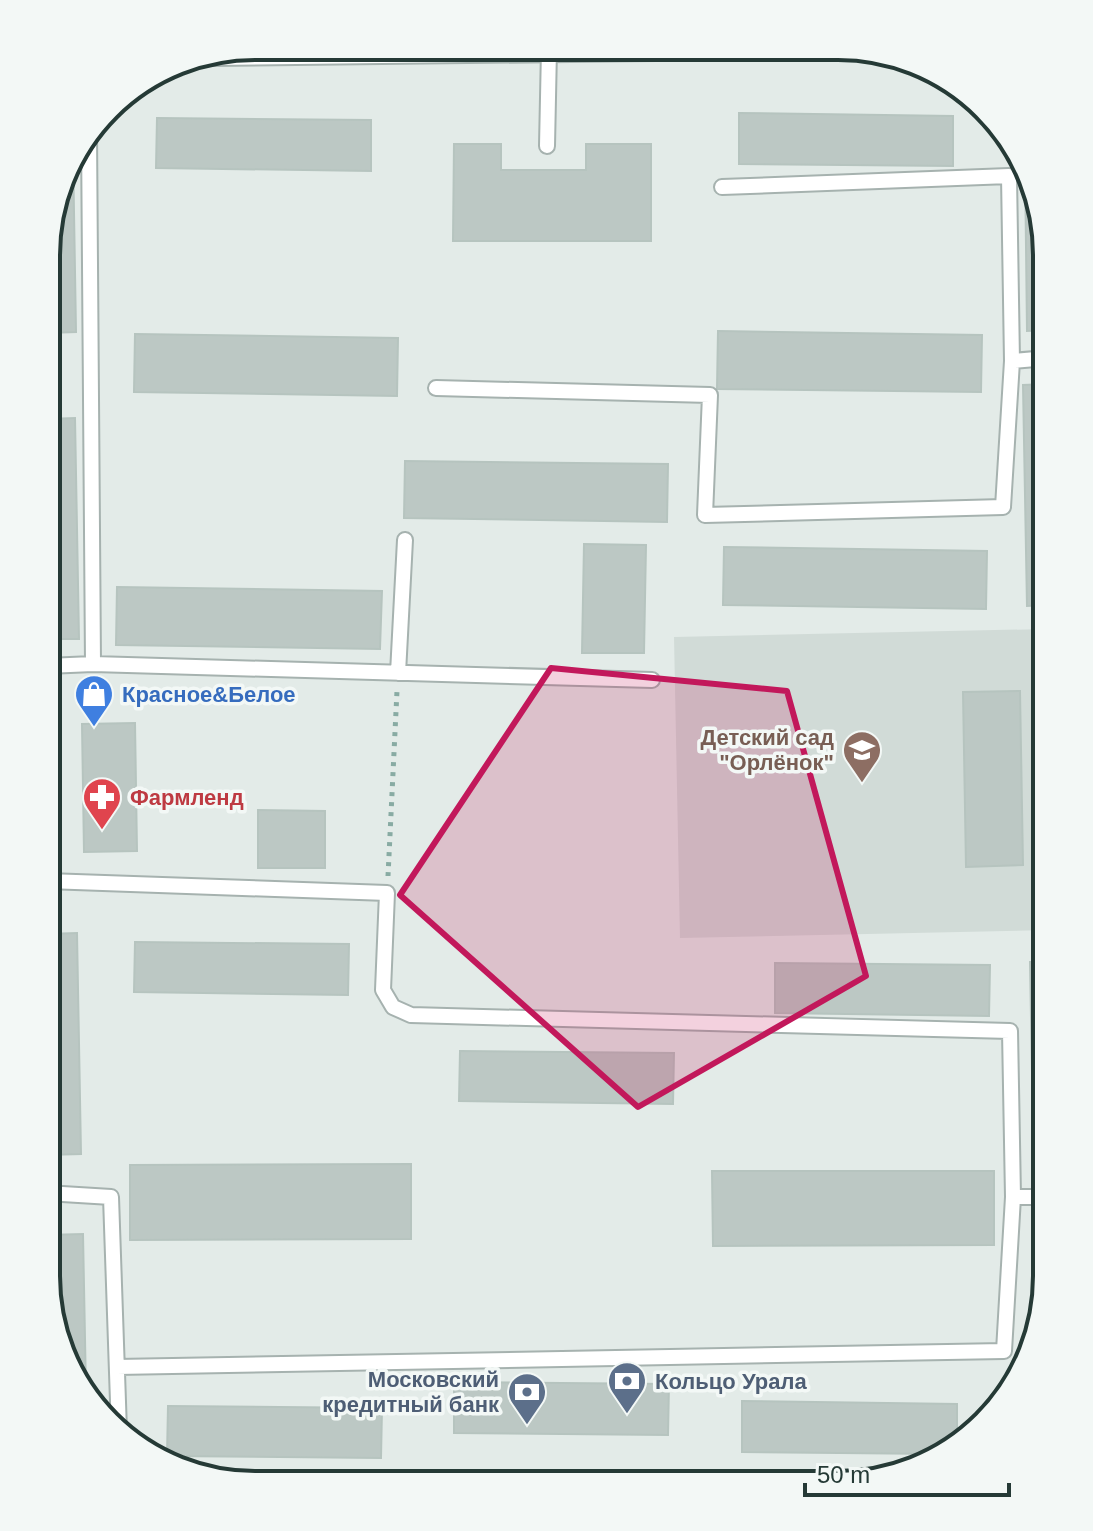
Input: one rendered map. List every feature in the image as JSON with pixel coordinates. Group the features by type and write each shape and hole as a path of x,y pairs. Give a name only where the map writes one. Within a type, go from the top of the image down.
{"lane":[{"path":"547,146 549,60"},
{"path":"89,153 93,664"},
{"path":"436,388 710,395 705,515 1003,507 1012,361 1009,176 722,187"},
{"path":"1012,361 1033,359"},
{"path":"398,673 405,540"},
{"path":"60,665 652,680"},
{"path":"60,881 387,893 383,990 393,1007 411,1015 1010,1031 1013,1197 1004,1351 117,1367"},
{"path":"60,1194 111,1197 119,1415"},
{"path":"1013,1197 1033,1197"}],"path":[{"path":"387,893 398,673"}],"highlighted area":[{"path":"551,668 787,691 866,976 638,1107 400,895"}],"shaded area":[{"name":"Детский сад \"Орлёнок\"","path":"1033,629 1033,930 680,938 674,637"}],"building":[{"path":"739,113 953,116 953,166 739,164"},
{"path":"157,118 371,120 371,171 156,168"},
{"path":"454,144 501,144 501,170 586,170 586,144 651,144 651,241 453,241"},
{"path":"74,184 76,332 60,333 62,229"},
{"path":"1025,202 1033,255 1033,331 1027,331"},
{"path":"718,331 982,335 981,392 717,389"},
{"path":"135,334 398,338 397,396 134,392"},
{"path":"1023,385 1033,385 1033,606 1027,606"},
{"path":"75,418 79,639 60,639 60,419"},
{"path":"405,461 668,464 667,522 404,518"},
{"path":"584,544 646,545 644,653 582,653"},
{"path":"724,547 987,551 986,609 723,605"},
{"path":"117,587 382,591 380,649 116,645"},
{"path":"1020,691 1023,865 966,867 963,692"},
{"path":"135,723 137,851 84,852 82,724"},
{"path":"258,810 325,811 325,868 258,868"},
{"path":"77,933 81,1154 60,1155 60,934"},
{"path":"135,942 349,944 348,995 134,992"},
{"path":"1030,962 1033,962 1033,1128"},
{"path":"775,963 990,965 989,1016 775,1013"},
{"path":"460,1051 674,1053 673,1104 459,1101"},
{"path":"411,1164 411,1239 130,1240 130,1165"},
{"path":"712,1171 994,1171 994,1245 713,1246"},
{"path":"83,1234 86,1372 70,1339 64,1314 60,1289 60,1235"},
{"path":"454,1382 669,1384 668,1435 454,1433"},
{"path":"742,1401 957,1404 957,1430 918,1454 742,1452"},
{"path":"168,1406 382,1408 381,1458 180,1456 167,1450"}],"place":[{"name":"Красное&Белое","path":"94,728"},
{"name":"Детский сад \"Орлёнок\"","path":"862,784"},
{"name":"Фармленд","path":"102,831"},
{"name":"Кольцо Урала","path":"627,1415"},
{"name":"Московский кредитный банк","path":"527,1426"}]}
